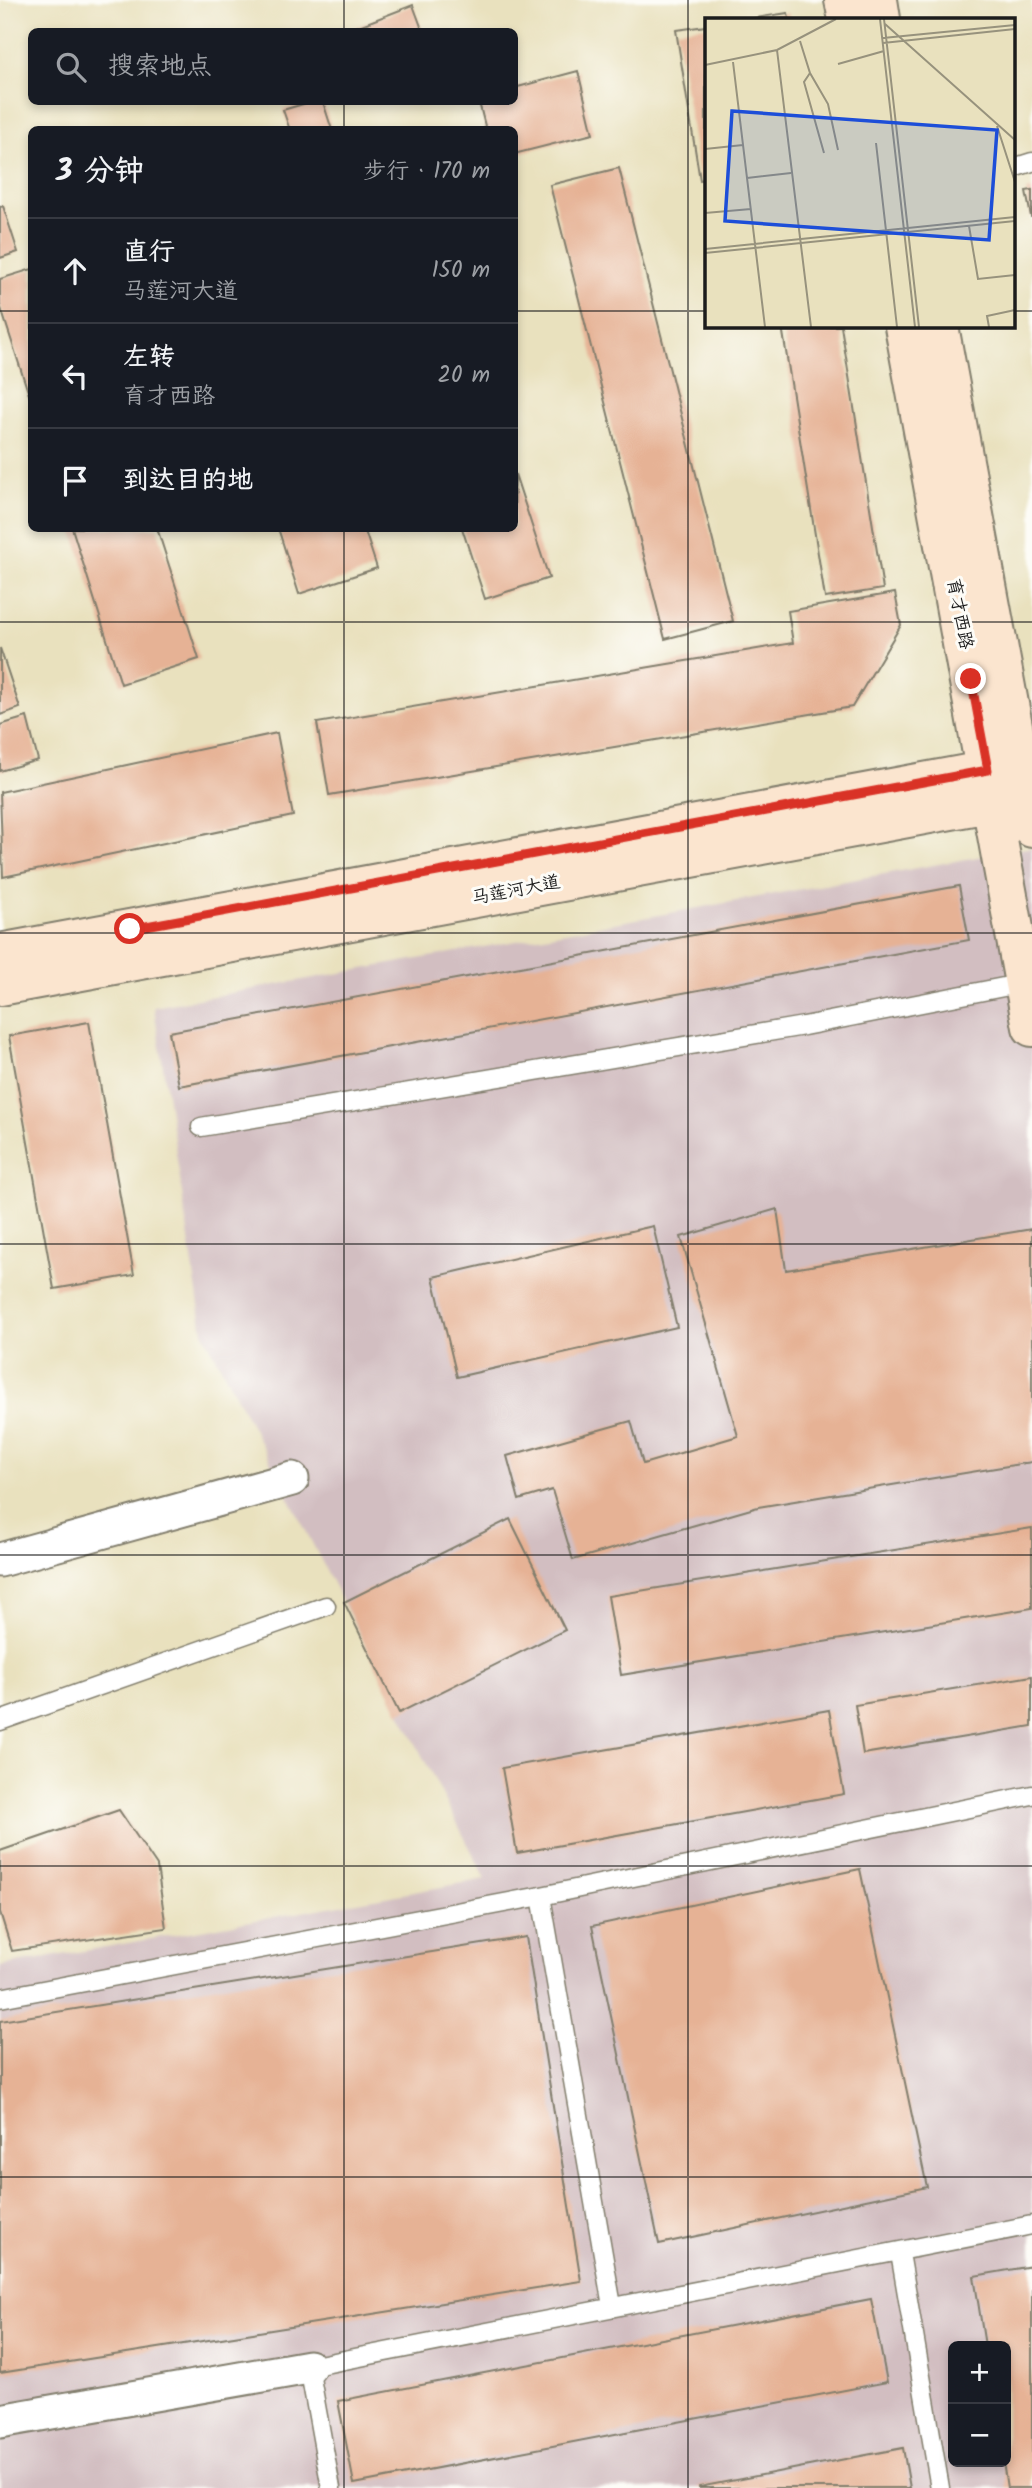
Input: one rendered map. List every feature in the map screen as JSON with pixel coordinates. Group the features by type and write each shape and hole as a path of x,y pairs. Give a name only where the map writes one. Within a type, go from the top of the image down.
{"street":[{"path":"844,0 848,18"},
{"path":"878,0 881,18"},
{"name":"育才西路","path":"904,327 1018,788"},
{"name":"育才西路","path":"939,327 1018,788 1032,1027"},
{"name":"马莲河大道","path":"0,953 1018,788"},
{"name":"马莲河大道","path":"0,986 1018,788"},
{"path":"0,1560 292,1479"},
{"path":"0,2421 309,2367"}],"lane":[{"path":"1014,168 1032,162"},
{"path":"201,1127 804,1026 1028,982"},
{"path":"0,1721 326,1606"},
{"path":"0,1998 541,1896 1032,1795"},
{"path":"541,1896 612,2306"},
{"path":"331,2488 309,2367 1032,2225"},
{"path":"900,2253 940,2488"}],"shaded area":[{"path":"1032,847 1032,2488 0,2488 0,1966 486,1879 203,1332 154,1007"}],"building":[{"path":"413,5 422,28 354,28"},
{"path":"788,13 789,18 755,18"},
{"path":"705,26 705,179 700,180 676,30"},
{"path":"578,71 593,134 518,153 518,126 485,126 480,105 518,105 518,87"},
{"path":"300,105 324,105 331,126 289,126 283,110"},
{"path":"619,168 733,621 665,639 550,185"},
{"path":"1032,190 1032,217 1031,217 1026,191"},
{"path":"3,206 18,252 0,258 0,207"},
{"path":"28,270 28,392 0,305 0,279"},
{"path":"782,327 841,327 883,589 825,598"},
{"path":"518,483 549,578 485,599 463,532 518,532"},
{"path":"73,532 158,532 199,659 121,684"},
{"path":"279,532 365,532 377,568 299,594"},
{"path":"895,593 901,625 852,707 329,795 317,723 793,643 788,611"},
{"path":"0,648 20,708 0,715"},
{"path":"27,717 38,760 0,771 0,725"},
{"path":"277,733 293,816 3,877 0,792"},
{"path":"959,886 969,940 179,1086 169,1032"},
{"path":"89,1022 134,1275 54,1289 9,1036"},
{"path":"777,1209 786,1270 1032,1229 1032,1462 758,1507 573,1560 552,1490 519,1500 507,1456 631,1421 643,1464 738,1436 681,1237"},
{"path":"653,1226 677,1327 457,1377 433,1277"},
{"path":"510,1519 565,1630 399,1713 344,1602"},
{"path":"1032,1528 1032,1608 621,1675 608,1596"},
{"path":"1032,1676 1032,1726 863,1754 855,1705"},
{"path":"829,1710 844,1794 517,1853 502,1768"},
{"path":"119,1810 157,1866 166,1928 12,1951 0,1912 0,1851"},
{"path":"860,1869 927,2187 659,2244 592,1926"},
{"path":"526,1937 581,2281 0,2373 0,2021"},
{"path":"1032,2266 1032,2488 1007,2488 1004,2467 1011,2467 1011,2341 984,2341 974,2276"},
{"path":"871,2299 887,2382 354,2484 338,2401"},
{"path":"903,2448 910,2488 699,2488 699,2487"}],"route":[{"path":"130,929 988,770 971,679"}]}
